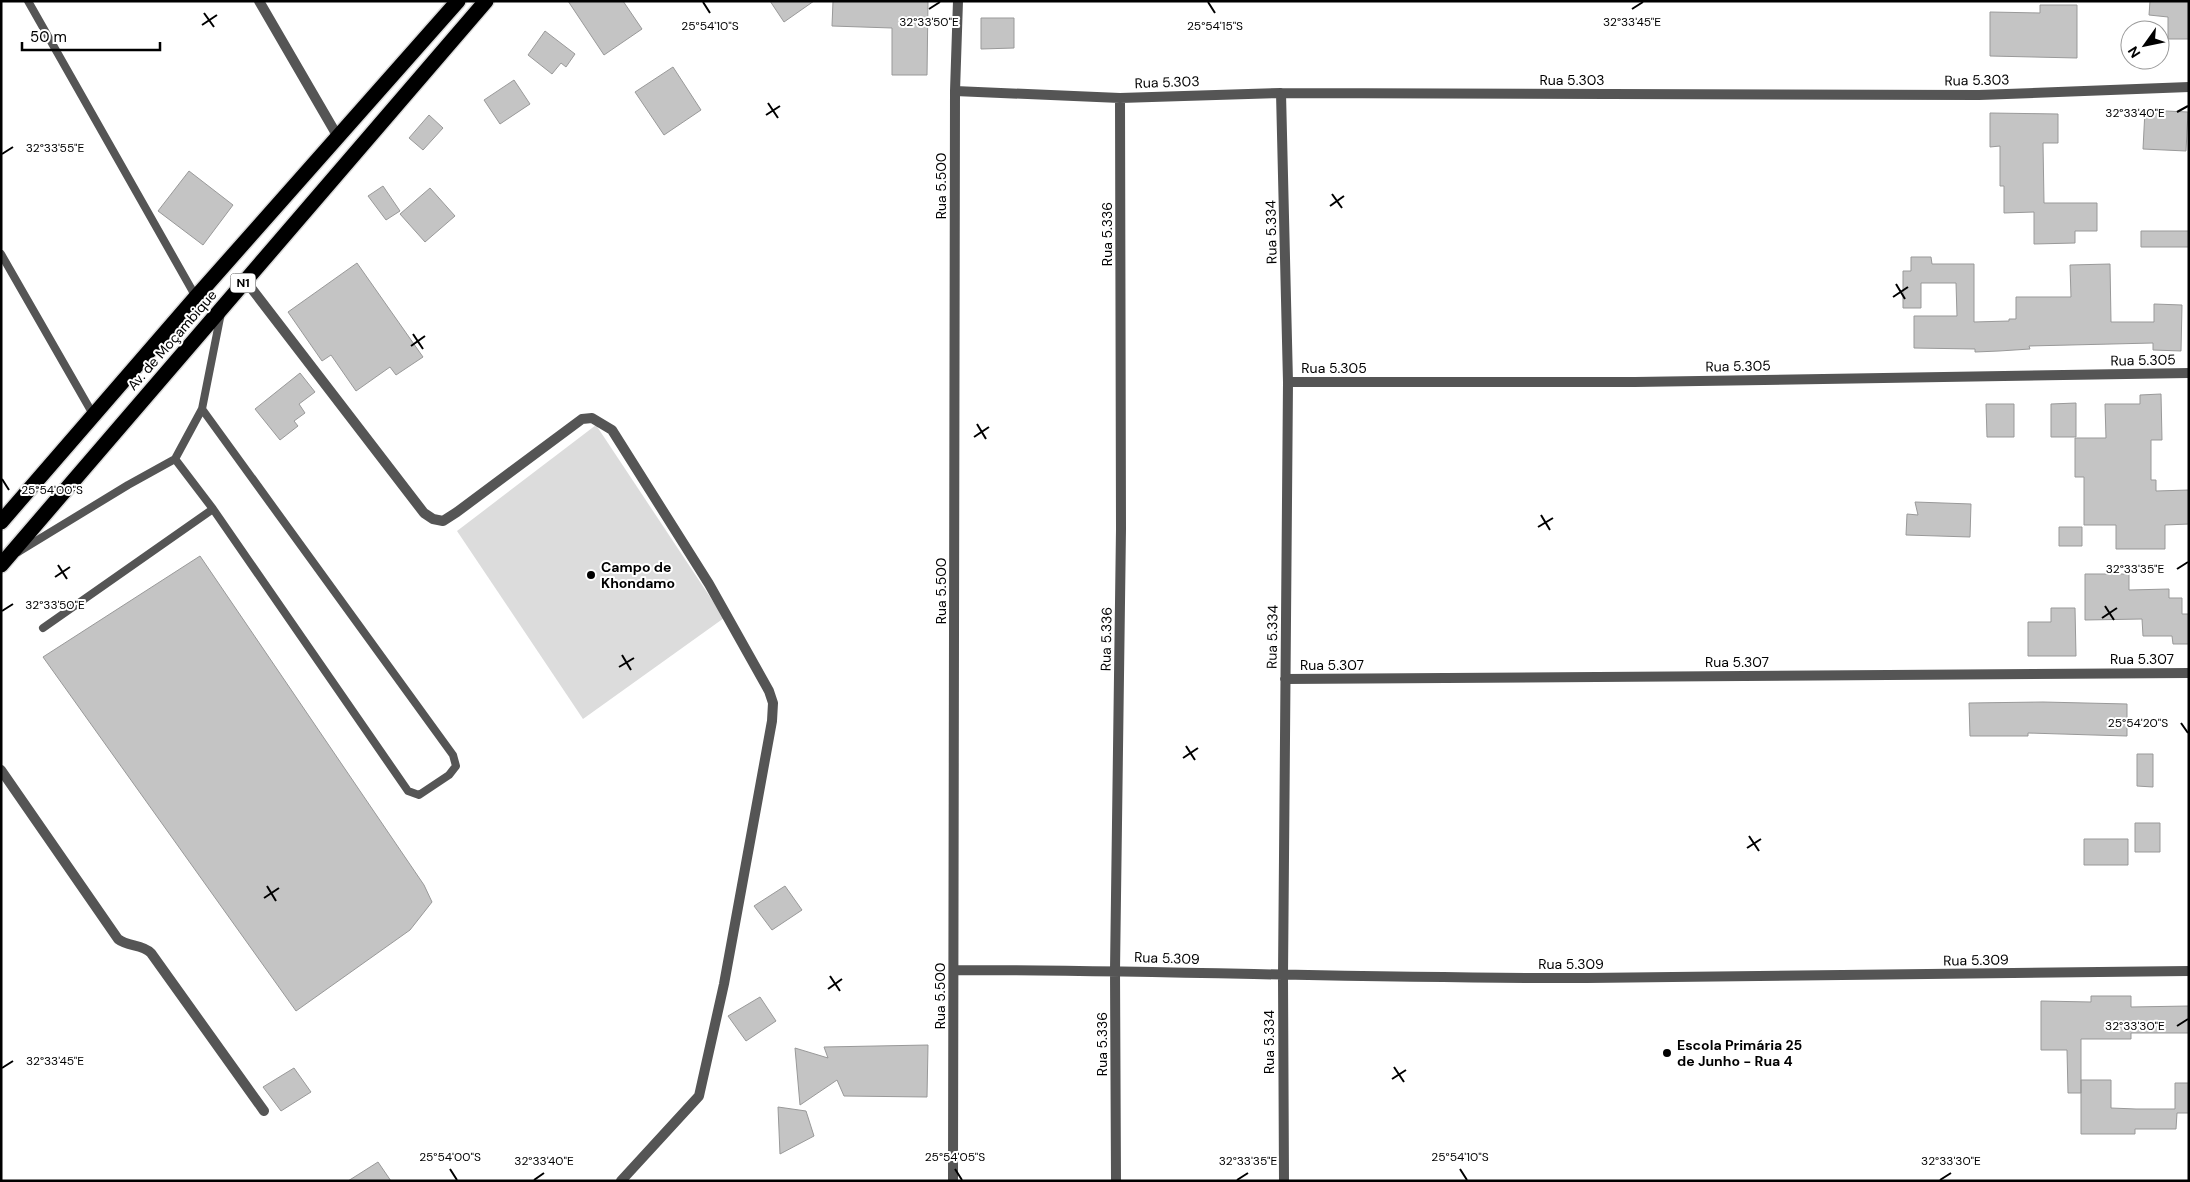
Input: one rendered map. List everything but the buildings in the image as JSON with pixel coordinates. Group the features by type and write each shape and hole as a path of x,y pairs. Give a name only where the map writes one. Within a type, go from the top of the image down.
{"highway":[{"name":"Av. de Moçambique","path":"1,522 196,297 458,1"},
{"name":"Av. de Moçambique","path":"4,563 486,1"}],"street":[{"path":"259,1 338,137"},
{"name":"Rua 5.500","path":"953,1181 955,91 958,1"},
{"name":"Rua 5.303","path":"955,91 1120,98 1281,93 1978,95 2189,87"},
{"name":"Rua 5.334","path":"1281,93 1288,382 1283,976 1284,1181"},
{"name":"Rua 5.336","path":"1116,1181 1115,970 1122,529 1120,98"},
{"path":"245,280 424,513 433,520 443,521 458,512 582,419 592,418 612,430 709,584 769,691 773,703 772,721 724,984 699,1096 621,1181"},
{"name":"Rua 5.305","path":"1288,382 1635,382 2189,373"},
{"name":"Rua 5.307","path":"1285,679 2189,673"},
{"path":"1,770 118,939 124,944 142,947 151,953 264,1111"},
{"name":"Rua 5.309","path":"954,970 1115,970 1283,976 1586,978 2189,971"}],"lane":[{"path":"28,1 196,297"},
{"path":"1,254 94,416"},
{"path":"4,563 128,485 176,460 202,409 222,308"},
{"path":"176,460 213,509 408,791 419,795 449,776 456,766 453,755 202,409"},
{"path":"43,628 213,509"}],"shaded area":[{"name":"Campo de Khondamo","path":"596,425 724,618 583,719 457,531"}],"place":[{"name":"Campo de Khondamo","path":"591,575"},
{"name":"Escola Primária 25 de Junho - Rua 4","path":"1667,1053"}]}
